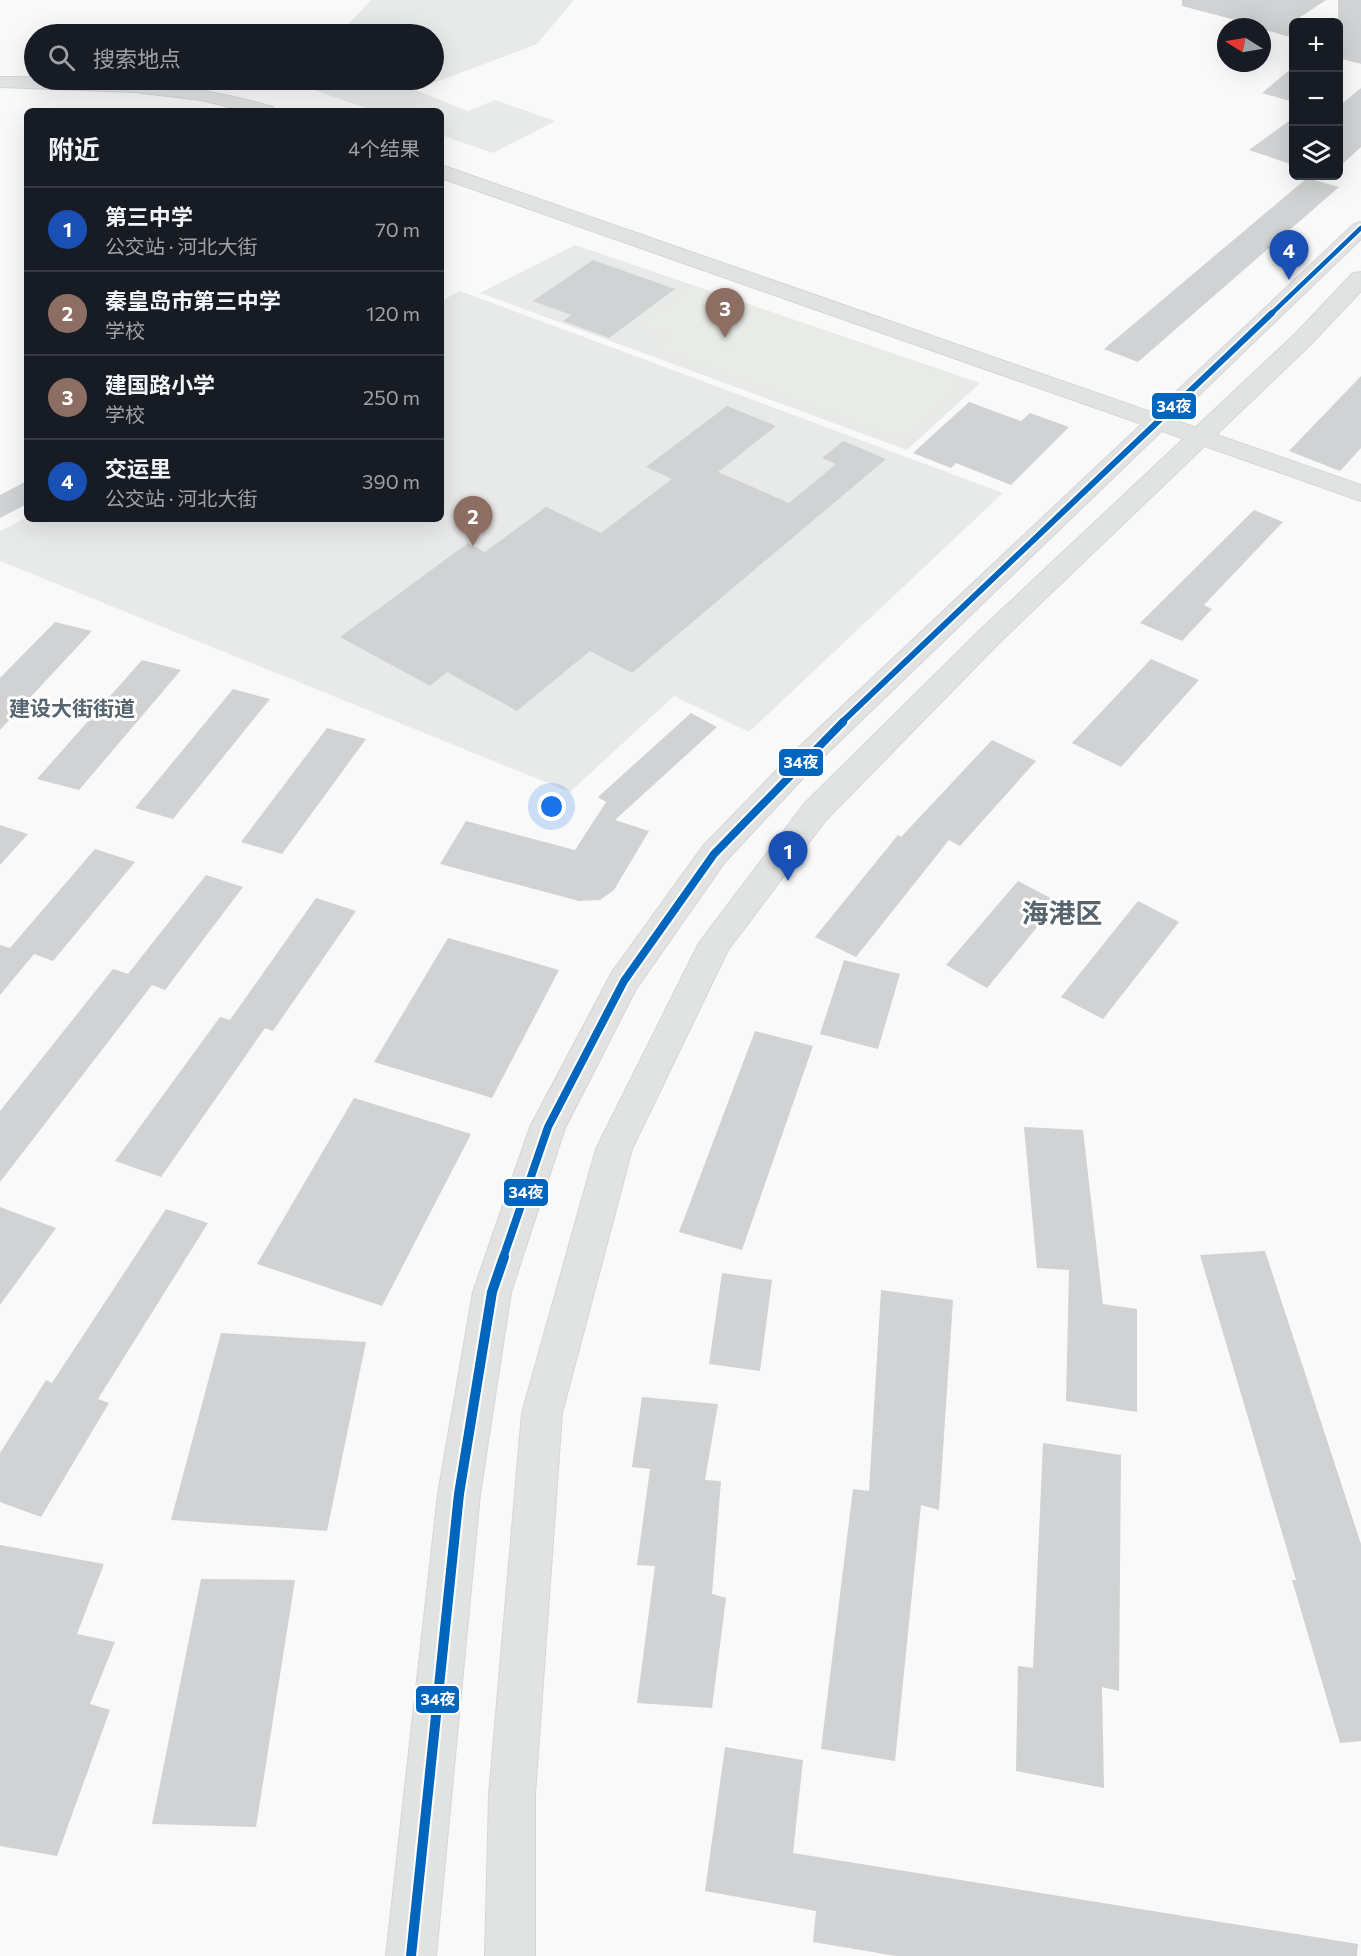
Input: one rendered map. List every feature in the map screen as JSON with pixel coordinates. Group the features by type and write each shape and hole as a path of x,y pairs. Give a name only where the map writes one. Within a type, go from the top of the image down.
{"main road":[{"path":"0,81 24,82"},
{"path":"172,90 238,101 258,108"},
{"path":"446,172 1361,493"},
{"path":"411,1956 459,1494 492,1292 548,1127 624,981 714,854 808,756 1361,228"},
{"path":"510,1956 512,1794 542,1413 614,1149 715,943 815,812 989,637 1302,339 1361,278"}],"shaded area":[{"path":"371,0 574,0 537,44 444,79 444,24 348,24"},
{"path":"314,90 415,90 468,111 495,100 555,121 493,153 444,136 444,108 365,108"},
{"path":"575,245 980,383 907,450 480,293"},
{"path":"692,285 966,380 902,441 656,348 671,336 639,325"},
{"path":"460,291 1003,493 749,732 674,696 570,792 0,561 0,531 24,519 24,522 444,522 444,299"}],"building":[{"path":"1182,0 1326,0 1299,18 1289,18 1289,37 1271,32 1271,18 1228,18 1182,6"},
{"path":"1338,0 1361,0 1361,64 1343,59 1343,18 1338,18"},
{"path":"1289,70 1289,101 1262,93"},
{"path":"1361,88 1361,147 1343,163 1343,126 1343,103"},
{"path":"1289,121 1289,164 1249,150"},
{"path":"1305,180 1314,180 1339,187 1138,362 1104,349"},
{"path":"593,260 675,289 609,338 563,321 571,315 533,301"},
{"path":"1361,376 1361,448 1340,471 1289,451"},
{"path":"969,402 1021,421 1030,413 1069,427 1011,485 956,463 951,468 913,453"},
{"path":"727,406 776,426 718,472 789,503 836,464 822,458 843,441 886,459 632,673 590,651 517,711 447,672 430,686 340,637 468,543 485,552 546,507 601,533 672,479 646,467"},
{"path":"24,483 24,506 0,518 0,495"},
{"path":"1254,510 1283,522 1204,605 1212,609 1182,641 1140,623"},
{"path":"55,622 92,631 0,730 0,678"},
{"path":"1151,659 1199,680 1121,767 1072,743"},
{"path":"142,660 181,670 79,790 37,779"},
{"path":"233,689 270,699 173,819 135,808"},
{"path":"691,713 717,727 615,820 649,831 614,890 600,900 579,901 440,864 466,821 575,850 606,802 598,797"},
{"path":"327,728 366,739 282,854 241,842"},
{"path":"992,740 1036,761 960,846 949,840 856,957 815,937 898,835 901,837"},
{"path":"0,825 28,834 0,865"},
{"path":"95,849 135,862 53,961 34,954 0,995 0,945 10,948"},
{"path":"206,875 243,887 165,990 152,985 0,1182 0,1111 113,969 128,974"},
{"path":"1018,881 1058,902 987,988 946,965"},
{"path":"316,898 356,911 273,1031 265,1028 161,1177 115,1161 220,1017 230,1020"},
{"path":"1138,901 1179,922 1103,1019 1061,997"},
{"path":"448,938 559,970 492,1098 374,1062"},
{"path":"844,960 900,974 878,1049 820,1034"},
{"path":"755,1031 813,1046 742,1250 679,1232"},
{"path":"354,1098 471,1134 382,1306 257,1264"},
{"path":"1024,1127 1083,1130 1103,1304 1137,1309 1137,1412 1066,1401 1069,1270 1037,1268"},
{"path":"0,1207 56,1228 0,1305"},
{"path":"166,1209 208,1223 98,1399 109,1403 41,1517 0,1502 0,1453 46,1380 52,1383"},
{"path":"1265,1251 1361,1544 1361,1741 1340,1743 1292,1580 1296,1580 1200,1255"},
{"path":"722,1273 772,1280 760,1371 709,1364"},
{"path":"881,1290 953,1300 939,1510 921,1505 895,1761 821,1749 853,1489 869,1491"},
{"path":"221,1333 366,1342 327,1531 171,1520"},
{"path":"642,1397 718,1404 705,1480 721,1481 712,1594 726,1598 712,1708 637,1703 655,1566 637,1565 650,1469 632,1467"},
{"path":"1043,1443 1121,1455 1119,1691 1102,1687 1104,1788 1016,1771 1018,1666 1033,1668"},
{"path":"0,1545 104,1564 77,1634 115,1642 90,1704 110,1710 57,1856 0,1846"},
{"path":"201,1579 295,1580 256,1827 152,1824"},
{"path":"725,1747 803,1760 793,1853 1358,1944 1357,1956 896,1956 813,1942 816,1911 705,1891"}],"transit line":[{"name":"34夜","path":"411,1956 459,1494 492,1292 548,1127 624,981 714,854 808,755 1361,228"}],"place":[{"name":"交运里","path":"1289,280"},
{"name":"建国路小学","path":"725,338"},
{"name":"秦皇岛市第三中学","path":"473,546"},
{"name":"第三中学","path":"788,881"}],"district":[{"name":"建设大街街道","path":"72,709"},
{"name":"海港区","path":"1062,914"}]}
